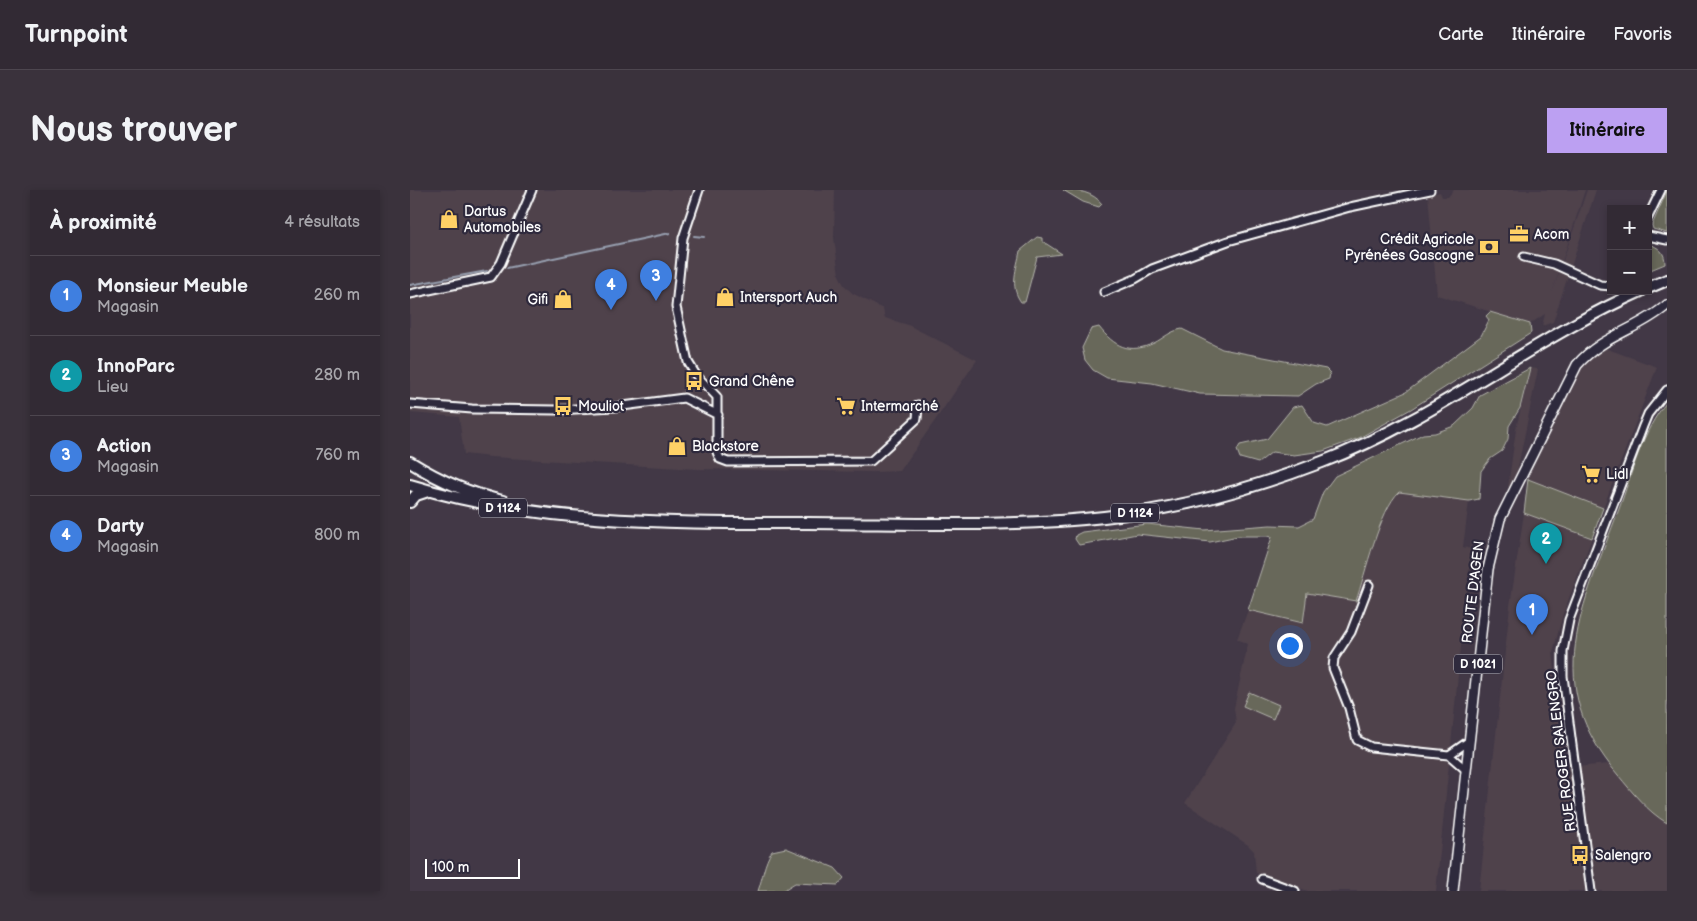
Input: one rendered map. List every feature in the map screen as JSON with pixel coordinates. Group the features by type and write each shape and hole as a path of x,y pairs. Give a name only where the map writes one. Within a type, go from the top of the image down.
{"highway":[{"path":"1652,286 1666,280"},
{"name":"D 1124","path":"410,485 523,512 578,518 687,522 1027,523 1106,517 1196,501 1268,482 1376,439 1434,409 1599,312 1633,295"},
{"path":"410,462 440,480 463,490 520,505 568,512 578,518"},
{"path":"410,502 416,495 429,491"}],"main road":[{"name":"ROUTE D'AGEN","path":"1453,891 1490,555 1500,519 1577,365 1585,355 1605,340 1644,321 1667,305"},
{"name":"ROUTE D'AGEN","path":"1644,321 1667,314"}],"street":[{"path":"410,294 491,277 498,268 532,190"},
{"path":"699,190 682,244 676,307 688,362 696,375 717,397 717,452 722,461 864,462 876,458 917,419 918,405"},
{"path":"1104,292 1135,279 1152,269 1228,241 1350,207 1430,190"},
{"path":"1652,209 1661,190"},
{"path":"1664,240 1667,246"},
{"path":"1524,257 1554,264 1600,285 1607,286"},
{"name":"RUE ROGER SALENGRO","path":"1591,891 1564,676 1565,637 1569,620 1643,426 1648,414 1667,390"},
{"path":"410,404 482,410 556,410 615,407 684,398 718,415"},
{"path":"1369,585 1351,632 1334,658 1333,668 1349,708 1354,734 1363,744 1371,747 1449,755 1466,770"},
{"path":"1449,755 1469,741"},
{"path":"1262,878 1295,891"}],"shaded area":[{"path":"410,190 835,190 834,238 839,275 844,285 852,293 883,309 885,318 908,325 977,360 900,471 697,469 464,454 459,417 410,413"},
{"path":"1454,190 1585,190 1552,293 1587,190 1596,190 1553,322 1542,326 1545,314 1530,324 1437,295 1428,195 1440,192 1442,197 1448,197"},
{"path":"1602,347 1657,367 1603,508 1528,479 1529,472 1574,379 1586,363"},
{"path":"1530,368 1538,369 1516,477 1511,487 1508,487 1516,429"},
{"path":"1399,492 1469,501 1463,547 1471,549 1436,891 1308,891 1256,873 1254,851 1248,845 1185,803 1236,723 1234,708 1248,644 1237,639 1248,610 1302,622 1307,593 1383,519 1393,498"},
{"path":"1524,513 1592,538 1563,614 1553,652 1565,768 1608,764 1646,808 1667,823 1667,891 1479,891 1510,606"}],"green space":[{"path":"1063,190 1085,192 1102,204 1099,207 1083,202"},
{"path":"1667,191 1667,233 1653,229 1652,225"},
{"path":"1037,237 1042,238 1042,241 1062,254 1037,257 1025,302 1021,302 1015,290 1016,270 1020,251"},
{"path":"1652,246 1661,251 1665,264 1652,269"},
{"path":"1490,312 1530,324 1531,333 1411,409 1359,438 1323,451 1294,455 1272,452 1258,463 1240,458 1237,450 1240,445 1267,439 1293,407 1302,405 1314,423 1327,427 1406,392 1481,336 1489,320 1486,316"},
{"path":"1099,327 1116,344 1130,348 1145,347 1174,331 1182,329 1222,349 1326,369 1330,373 1329,379 1316,384 1298,396 1200,394 1152,383 1107,378 1093,370 1085,360 1082,348 1091,329"},
{"path":"1530,368 1520,408 1509,426 1508,439 1502,451 1490,459 1481,471 1479,499 1469,501 1399,492 1392,500 1379,527 1356,601 1307,593 1303,623 1248,610 1272,537 1238,536 1210,542 1137,534 1079,545 1075,539 1076,535 1082,532 1147,524 1205,530 1270,525 1299,526 1313,519 1323,492 1335,476 1423,434 1435,433 1454,426 1473,408 1480,395"},
{"path":"1667,402 1667,823 1653,813 1635,795 1594,741 1580,709 1574,677 1575,645 1592,579 1644,439 1658,413"},
{"path":"1528,479 1603,508 1592,538 1524,513"},
{"path":"1249,692 1279,705 1273,719 1243,706"},
{"path":"786,848 835,868 844,878 838,885 795,883 782,891 758,891 765,865 772,851"}],"waterway":[{"path":"507,268 670,233"},
{"path":"694,236 704,237"},
{"path":"410,285 487,271"}],"place":[{"name":"Dartus Automobiles","path":"449,219"},
{"name":"Acom","path":"1519,234"},
{"name":"Crédit Agricole Pyrénées Gascogne","path":"1489,247"},
{"name":"Intersport Auch","path":"725,297"},
{"name":"Gifi","path":"563,299"},
{"name":"Action","path":"656,301"},
{"name":"Darty","path":"611,310"},
{"name":"Grand Chêne","path":"694,381"},
{"name":"Mouliot","path":"563,406"},
{"name":"Intermarché","path":"846,406"},
{"name":"Blackstore","path":"677,446"},
{"name":"Lidl","path":"1591,474"},
{"name":"InnoParc","path":"1546,564"},
{"name":"Monsieur Meuble","path":"1532,635"},
{"name":"Salengro","path":"1580,855"}]}
